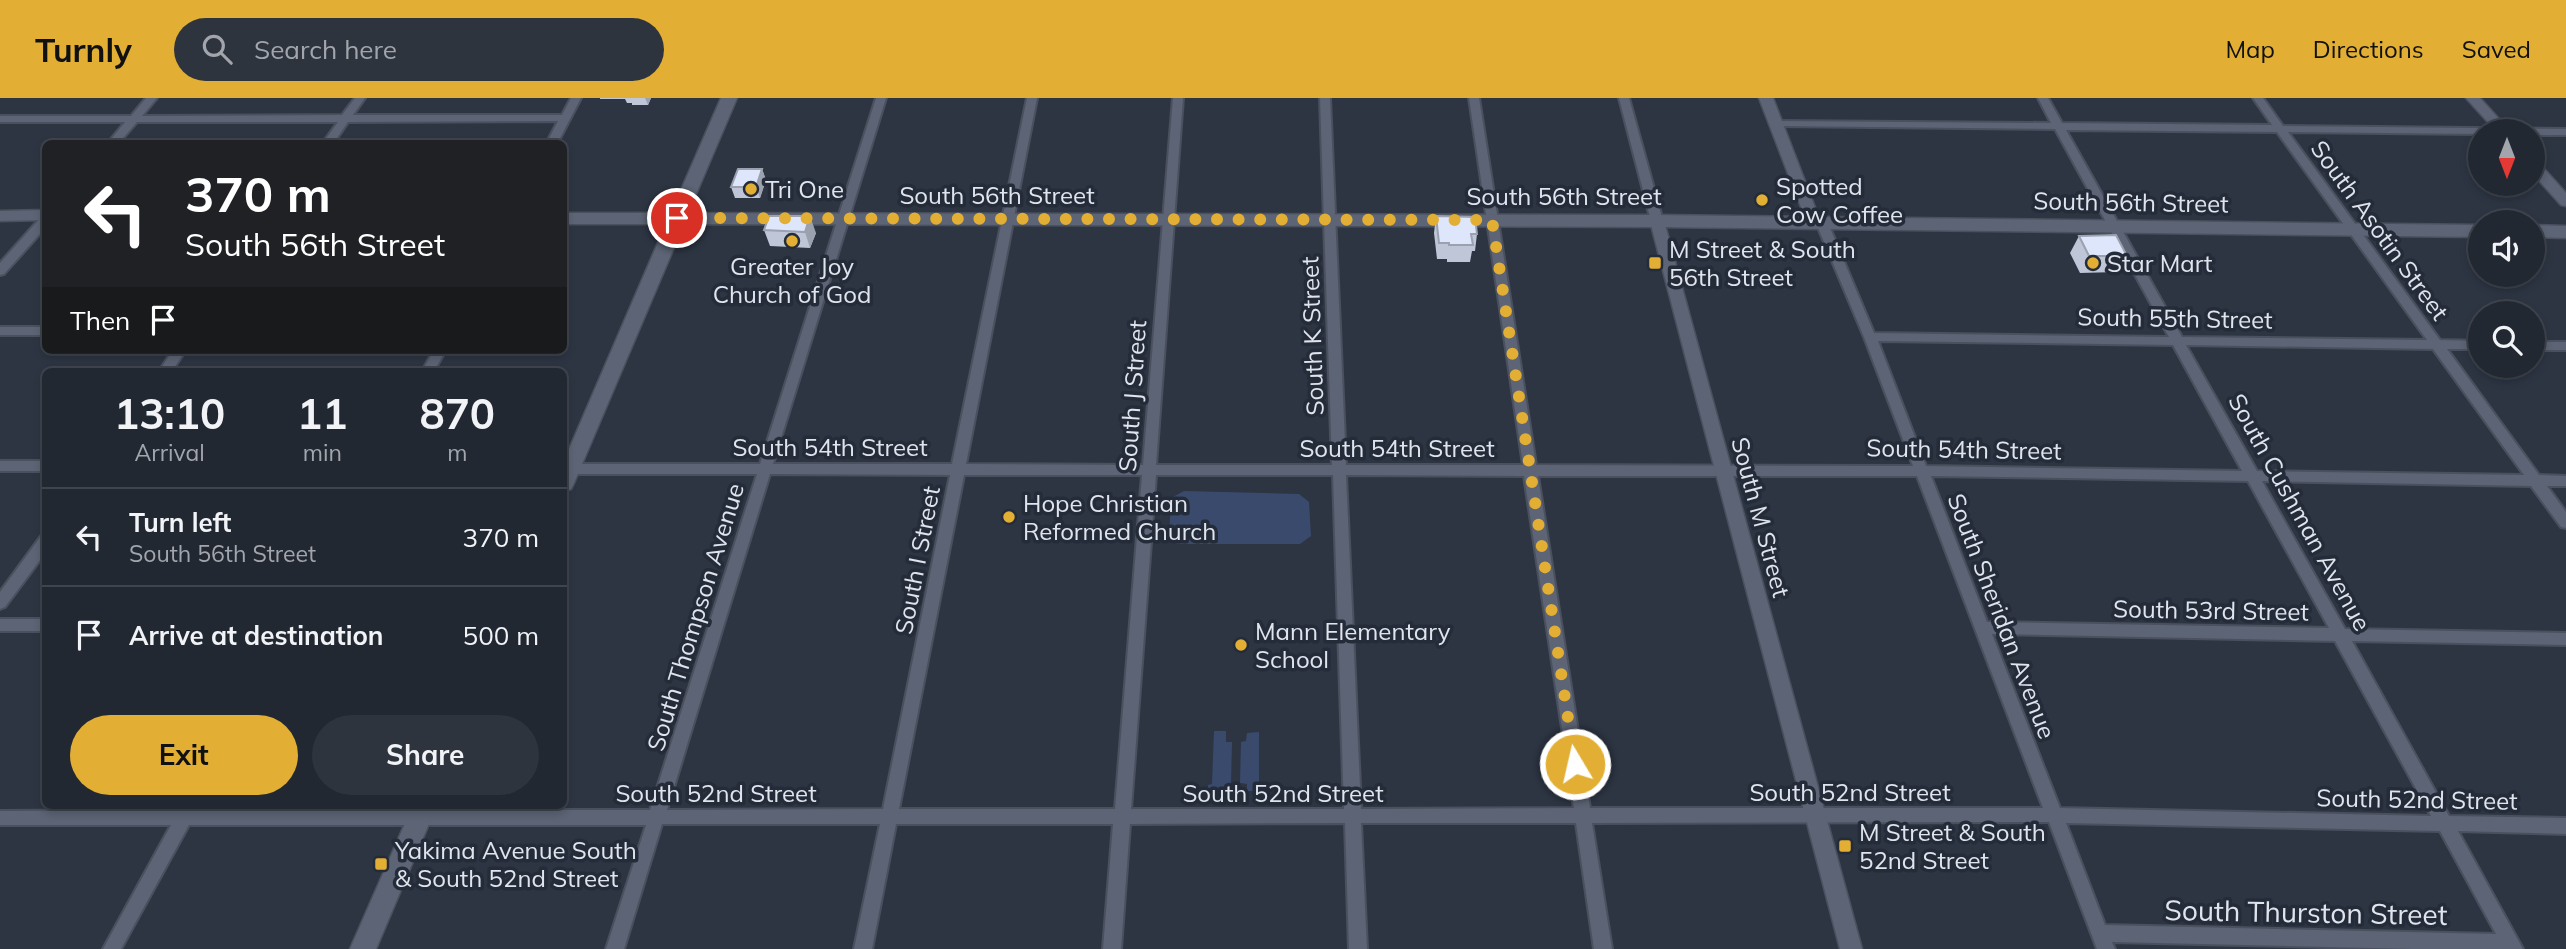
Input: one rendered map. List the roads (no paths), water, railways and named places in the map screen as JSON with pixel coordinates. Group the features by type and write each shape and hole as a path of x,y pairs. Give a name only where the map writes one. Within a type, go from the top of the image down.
{"main road":[{"path":"567,469 729,98"},
{"path":"0,216 42,217"},
{"name":"South 56th Street","path":"567,218 1657,221 2468,231"},
{"path":"2545,231 2566,232"},
{"path":"362,949 422,811"}],"street":[{"path":"115,140 152,98"},
{"path":"330,140 360,98"},
{"path":"553,140 576,98"},
{"name":"South Thompson Avenue","path":"615,949 881,98"},
{"name":"South I Street","path":"863,949 1032,98"},
{"name":"South J Street","path":"1112,949 1178,98"},
{"name":"South K Street","path":"1325,98 1358,949"},
{"path":"1474,98 1603,949"},
{"name":"South M Street","path":"1624,98 1851,949"},
{"name":"South Sheridan Avenue","path":"1766,98 1818,223 1870,337 2103,941"},
{"name":"South Cushman Avenue","path":"2043,98 2513,946"},
{"name":"South Asotin Street","path":"2258,98 2566,523"},
{"path":"2473,98 2492,119"},
{"path":"0,119 565,118"},
{"path":"1776,123 2468,131"},
{"path":"2545,132 2566,132"},
{"path":"2545,179 2566,202"},
{"path":"0,271 42,222"},
{"path":"0,331 42,331"},
{"name":"South 55th Street","path":"1870,337 2468,345"},
{"path":"2545,346 2566,346"},
{"path":"0,466 42,466"},
{"name":"South 54th Street","path":"567,474 764,470 1723,470 2566,481"},
{"path":"0,604 42,546"},
{"path":"0,625 42,625"},
{"name":"South 53rd Street","path":"1982,628 2566,639"},
{"name":"South 52nd Street","path":"0,818 187,812 422,811 656,818 2054,815 2566,826"},
{"path":"113,949 187,812"},
{"name":"South Thurston Street","path":"2103,941 2513,946"}],"place":[{"name":"Tri One","path":"751,189"},
{"name":"Spotted Cow Coffee","path":"1762,200"},
{"name":"Greater Joy Church of God","path":"792,241"},
{"name":"M Street & South 56th Street","path":"1655,263"},
{"name":"Star Mart","path":"2093,263"},
{"name":"Hope Christian Reformed Church","path":"1009,517"},
{"name":"Mann Elementary School","path":"1241,645"},
{"name":"M Street & South 52nd Street","path":"1845,846"},
{"name":"Yakima Avenue South & South 52nd Street","path":"381,864"}]}
